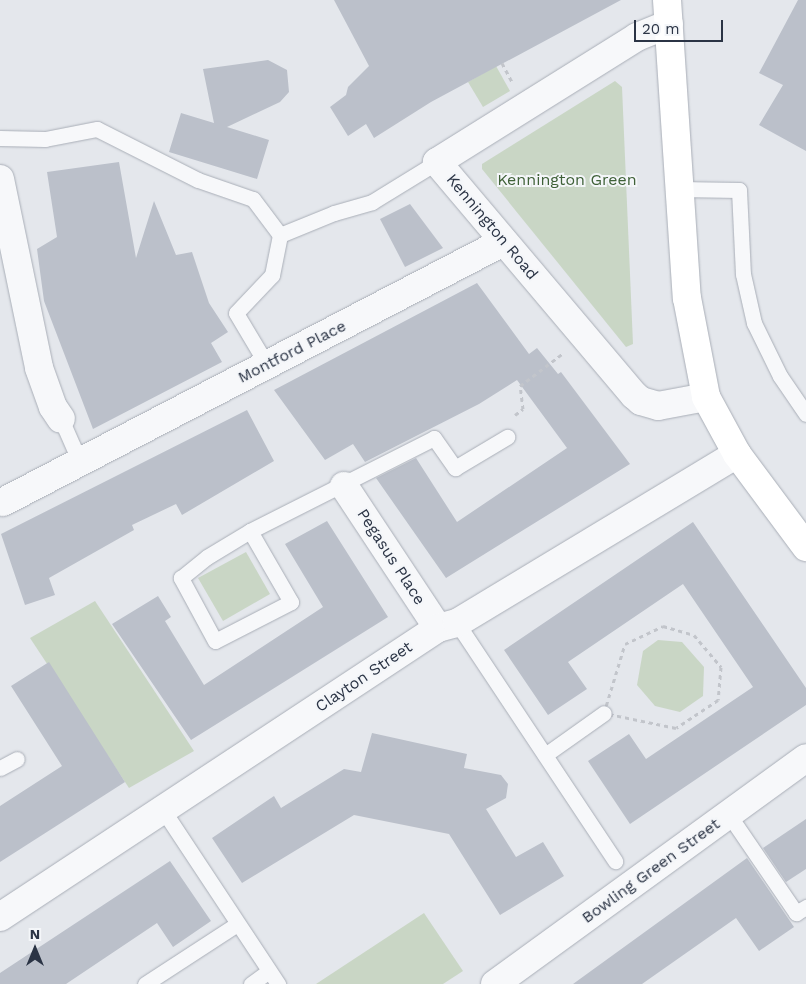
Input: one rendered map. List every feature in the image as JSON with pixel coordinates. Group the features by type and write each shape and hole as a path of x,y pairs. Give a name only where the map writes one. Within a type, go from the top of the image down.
{"highway":[{"name":"Kennington Road","path":"668,12 678,189 687,298 706,398 737,454 806,547"}],"street":[{"name":"Kennington Road","path":"668,12 637,37 437,162 584,338 641,401 658,406 706,398"},
{"path":"0,179 39,368 53,407 62,419"},
{"name":"Montford Place","path":"3,502 503,242"},
{"name":"Clayton Street","path":"1,916 447,626 737,454"},
{"name":"Pegasus Place","path":"344,486 447,626"},
{"name":"Bowling Green Street","path":"496,984 806,758"}],"lane":[{"path":"0,138 45,140 97,129 198,180 253,199 280,235 272,275 236,314 267,365"},
{"path":"280,235 334,213 372,202 437,162"},
{"path":"678,189 739,190 742,274 754,323 780,376 806,414"},
{"path":"62,419 80,462"},
{"path":"250,531 291,602 216,641 181,578 207,557 250,531 344,486 434,438 455,468 507,437"},
{"path":"447,626 545,755 615,861"},
{"path":"545,755 604,713"},
{"path":"0,768 17,759"},
{"path":"163,810 278,984"},
{"path":"729,815 796,913 806,907"},
{"path":"144,984 237,924"},
{"path":"251,984 269,971"}],"path":[{"path":"502,63 513,83"},
{"path":"507,437 522,427 515,415 523,409 520,386 584,338"},
{"path":"663,626 694,635 721,667 718,700 676,728 604,713 625,644 663,626"}],"green space":[{"path":"496,66 510,91 483,107 468,82"},
{"name":"Kennington Green","path":"615,81 622,87 633,344 626,347 482,169 482,164"},
{"path":"246,552 270,594 223,621 198,578"},
{"path":"95,601 194,751 129,788 30,638"},
{"path":"658,640 682,642 704,667 703,696 680,712 655,706 637,685 643,651"},
{"path":"424,913 463,971 443,984 316,984"}],"building":[{"path":"334,0 621,0 431,102 374,138 366,124 348,136 330,107 346,95 348,87 369,66"},
{"path":"798,0 806,0 806,151 759,125 783,85 759,73"},
{"path":"268,60 287,70 289,92 280,102 227,127 269,140 257,179 169,152 181,113 214,123 203,69"},
{"path":"119,162 136,258 154,201 176,255 192,252 209,303 228,332 211,343 222,362 93,429 44,301 37,249 57,237 47,172"},
{"path":"410,204 443,248 405,267 380,219"},
{"path":"477,283 529,354 537,348 558,374 561,372 630,464 446,578 376,478 416,458 457,522 567,448 517,380 479,404 365,462 353,444 325,460 274,390"},
{"path":"247,410 274,461 182,515 176,504 132,525 134,530 49,578 55,595 25,605 1,534"},
{"path":"327,521 388,617 191,740 112,624 158,596 171,617 165,621 204,685 323,607 285,544"},
{"path":"693,522 806,688 806,705 630,824 588,761 629,734 646,759 753,687 683,584 568,662 587,689 548,715 504,650"},
{"path":"49,662 125,782 0,862 0,806 62,766 11,686"},
{"path":"372,733 467,754 464,768 501,775 508,784 506,798 486,809 516,857 543,842 564,876 500,915 449,834 354,815 242,883 212,838 274,796 281,808 344,769 361,772"},
{"path":"806,819 806,869 786,882 763,848"},
{"path":"747,858 794,927 759,951 736,918 642,984 573,984"},
{"path":"170,861 211,921 173,947 157,923 66,984 0,984 0,973"}]}
